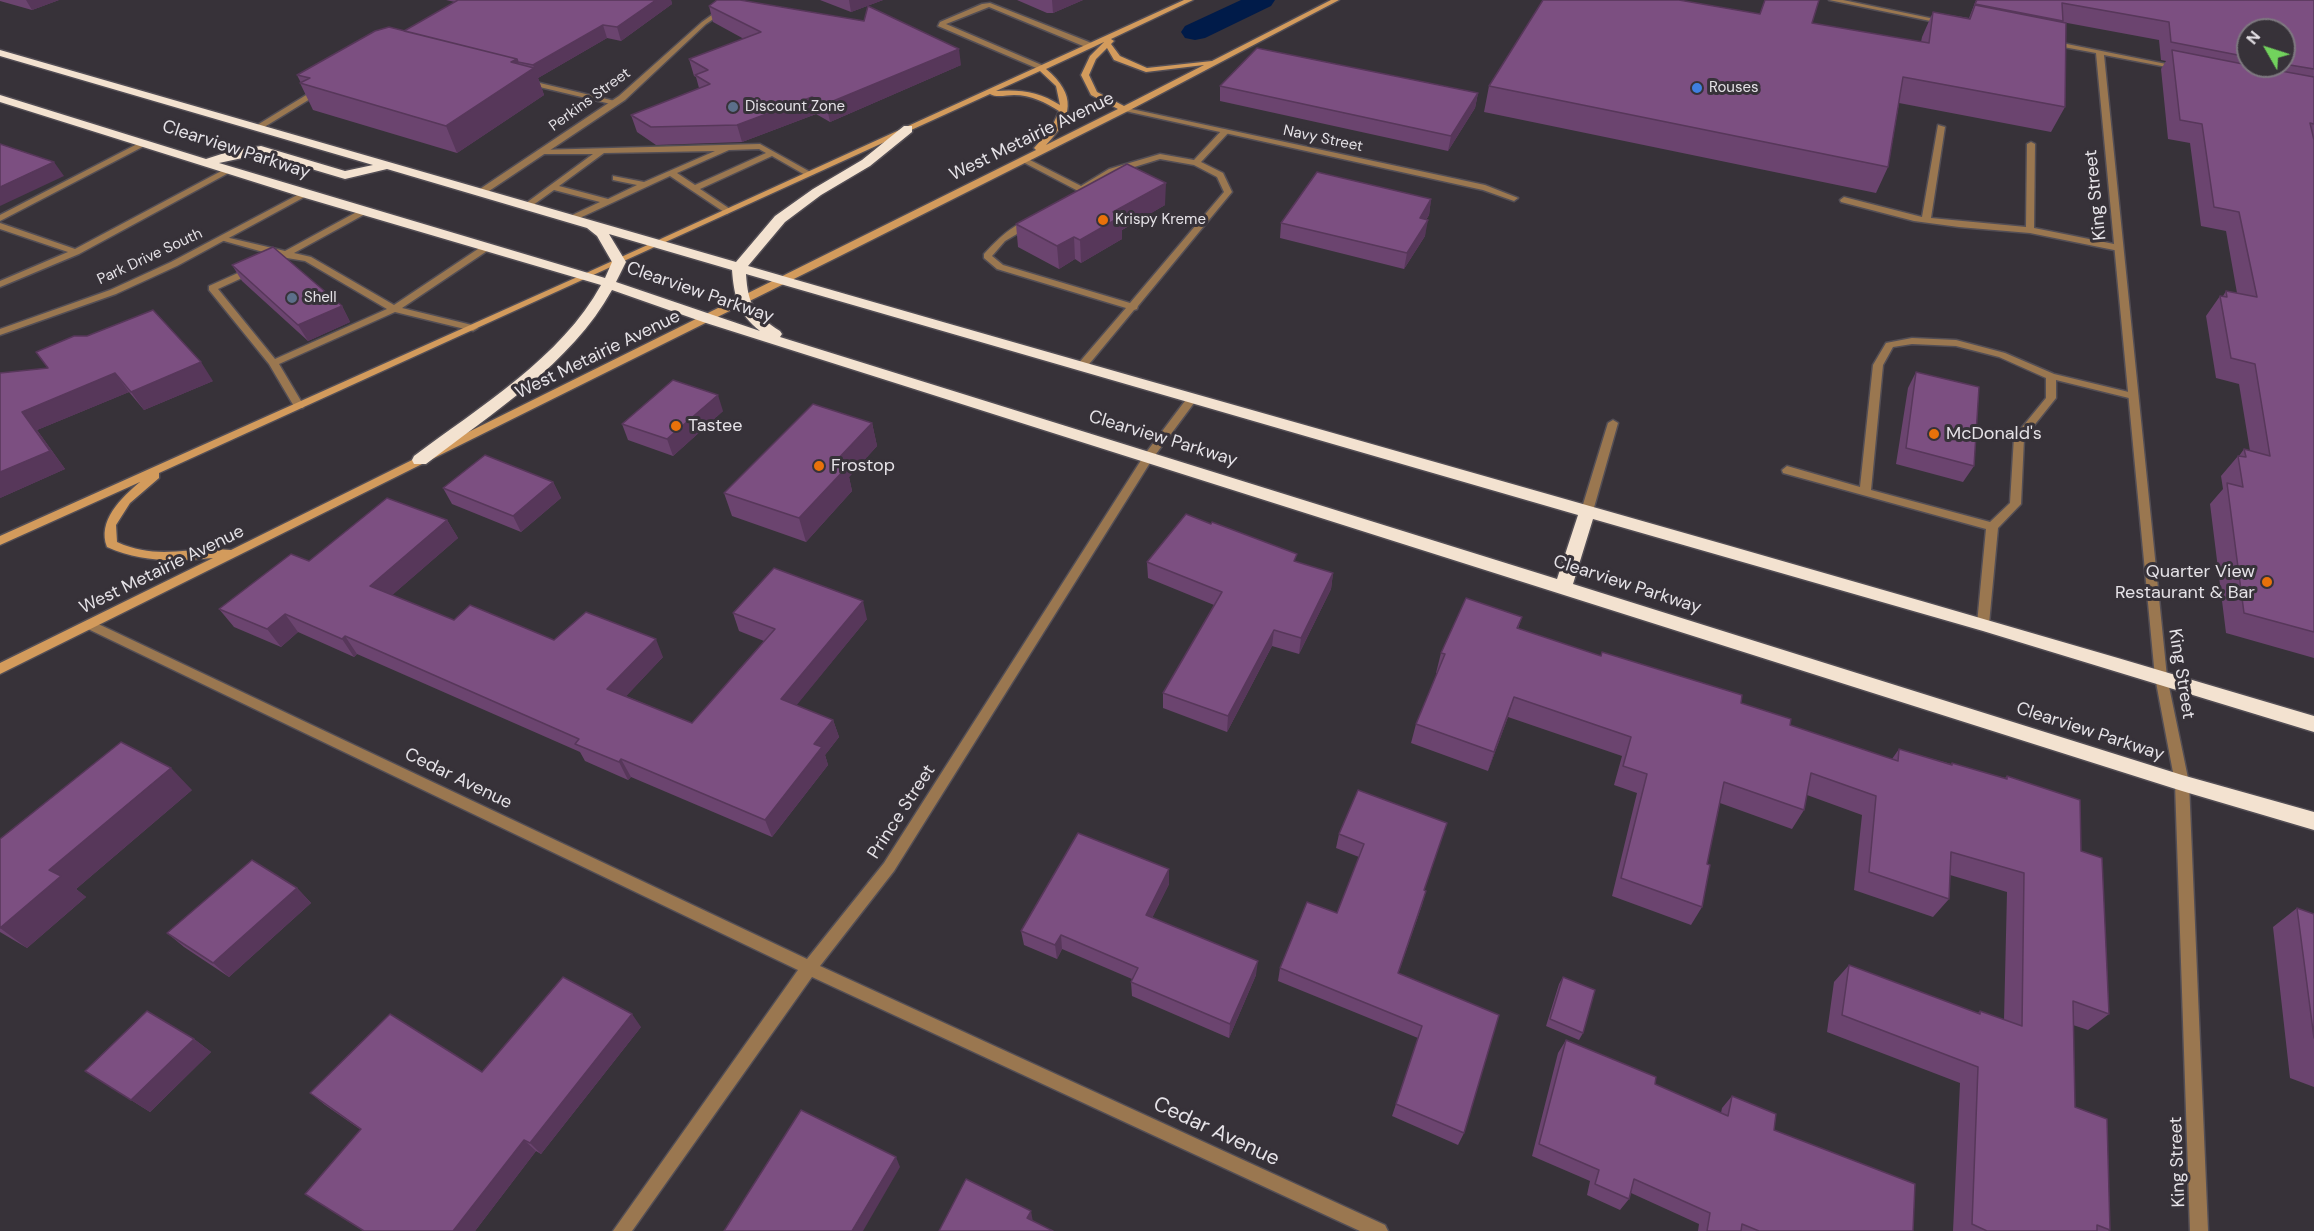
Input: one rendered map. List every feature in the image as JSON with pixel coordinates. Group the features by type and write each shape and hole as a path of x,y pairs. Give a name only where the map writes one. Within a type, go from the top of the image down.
{"highway":[{"name":"Clearview Parkway","path":"0,52 1081,367 1983,624 2314,724"},
{"name":"Clearview Parkway","path":"0,98 306,194 587,276 708,319 1563,586 2182,783 2314,821"},
{"path":"793,345 757,323 741,301 739,268 780,219 817,192 866,163 908,129"},
{"path":"209,162 234,154 261,150 345,175 390,164"},
{"path":"420,460 525,379 577,330 609,284 619,262 602,232 585,223"},
{"path":"1563,586 1587,511"}],"main road":[{"path":"0,541 619,262 1190,0"},
{"name":"West Metairie Avenue","path":"0,669 708,319 1336,0"},
{"path":"1125,109 1094,93 1085,75 1093,58 1107,43 1129,28"},
{"path":"1107,43 1117,58 1146,70 1175,68 1220,60"},
{"path":"1023,160 1045,142 1061,120 1063,110 1064,100 1061,88 1041,68"},
{"path":"979,97 1026,92 1046,98 1063,110"},
{"path":"165,466 126,500 110,525 111,544 125,552 161,557 234,553"}],"street":[{"name":"Perkins Street","path":"480,193 615,103 704,23 738,0"},
{"path":"1832,0 1948,23"},
{"path":"1041,68 942,26 942,23 984,5 990,5 1091,45"},
{"path":"2042,41 2189,69"},
{"name":"King Street","path":"2100,52 2161,677 2182,783 2199,1231"},
{"path":"513,78 615,103"},
{"path":"258,127 330,84"},
{"name":"Navy Street","path":"1125,109 1485,188 1514,198"},
{"path":"1926,220 1941,127"},
{"path":"1196,163 1226,131"},
{"path":"0,218 146,143"},
{"path":"2030,230 2031,144"},
{"path":"541,152 760,146 810,174"},
{"path":"571,219 728,148"},
{"path":"526,206 602,151"},
{"path":"694,189 773,153"},
{"path":"1072,196 1112,171 1160,156 1196,163 1220,175 1228,192 1081,367"},
{"path":"1023,160 1082,190"},
{"path":"578,169 588,172"},
{"path":"0,284 76,252 230,170"},
{"path":"671,173 727,212"},
{"path":"616,177 646,184"},
{"path":"553,187 609,202"},
{"name":"Park Drive South","path":"0,332 112,292 174,264 306,194"},
{"path":"1844,200 1887,214 1964,227 2030,230 2119,248"},
{"path":"299,406 273,363 212,288 286,254 364,211"},
{"path":"1042,214 1002,239 987,256 1000,267 1134,306"},
{"path":"0,226 76,252"},
{"path":"221,239 308,259 394,309 473,328"},
{"path":"273,363 394,309 487,247"},
{"path":"1865,492 1878,365 1889,345 1912,341 1956,343 2002,355 2051,376 2133,396"},
{"path":"1983,624 1992,527 2016,504 2019,437 2051,398 2051,376"},
{"name":"Prince Street","path":"622,1231 809,969 889,867 1149,456 1192,399"},
{"path":"1587,511 1613,423"},
{"path":"1786,470 1992,527"},
{"name":"Cedar Avenue","path":"90,625 809,969 1379,1231"}],"building":[{"path":"458,0 656,0 617,27 603,25 533,65 404,31"},
{"path":"717,0 740,0 864,21 868,6 959,49 826,104 812,97 737,125 651,127 631,115 710,84 695,75 708,70 689,59 761,32 709,6"},
{"name":"Rouses","path":"1543,0 1679,0 1760,14 1765,0 1819,0 1812,23 1929,43 1933,12 1970,19 1975,5 2066,23 2065,107 1903,77 1888,167 1489,86"},
{"path":"1977,0 2314,0 2314,69 2296,66 2296,18 2236,18 2236,55 2171,42 2169,22 2062,3 2063,21 1975,4"},
{"path":"389,27 517,59 511,62 534,68 446,126 300,83 310,78 297,75 375,31"},
{"path":"1257,48 1478,93 1451,136 1220,86"},
{"path":"2172,50 2236,63 2236,78 2296,78 2296,74 2314,77 2314,124 2310,123 2314,140 2314,632 2244,613 2227,483 2243,487 2238,456 2246,457 2244,449 2270,456 2255,364 2231,358 2220,296 2227,297 2226,291 2257,297 2239,212 2214,207 2202,124 2180,120"},
{"path":"0,144 54,162 0,187"},
{"path":"1127,164 1166,183 1113,212 1122,216 1080,240 1074,237 1057,246 1016,224"},
{"path":"1317,172 1431,199 1420,218 1428,220 1407,253 1281,223"},
{"path":"273,247 342,306 298,325 232,265"},
{"path":"153,310 201,362 131,392 115,373 22,412 50,451 0,472 0,373 48,368 36,352 74,336 87,336"},
{"name":"McDonald's","path":"1916,372 1979,387 1974,466 1906,448"},
{"path":"673,380 718,395 667,439 622,424"},
{"path":"813,404 872,423 834,463 847,467 799,518 724,493"},
{"path":"485,455 553,482 513,516 443,488"},
{"path":"387,498 447,520 370,586 454,620 470,605 554,640 586,612 656,639 607,689 692,723 775,629 733,613 774,568 863,601 781,699 833,720 814,744 822,747 765,820 621,759 619,762 575,744 579,739 345,636 342,639 285,614 267,629 219,609 291,554 309,561"},
{"path":"1186,514 1297,554 1294,561 1333,573 1301,638 1274,630 1228,716 1163,693 1222,592 1147,562"},
{"path":"1466,598 1522,617 1517,628 1601,656 1602,652 1742,695 1741,703 1791,719 1790,725 1898,761 1899,749 2007,779 2007,776 2080,800 2081,851 2102,858 2109,1014 2073,1001 2075,1107 2107,1119 2110,1230 2097,1225 2097,1231 1987,1231 1972,1224 1978,1067 1842,1015 1849,965 1980,1014 1980,1011 2022,1026 2024,873 1951,852 1949,899 1869,872 1876,796 1811,773 1804,810 1724,782 1707,864 1710,865 1702,907 1621,878 1647,774 1623,766 1631,737 1514,697 1494,752 1416,724 1445,654 1441,653"},
{"path":"121,742 171,768 49,870 61,876 0,928 0,839"},
{"path":"1358,790 1447,823 1398,973 1499,1015 1464,1133 1396,1104 1422,1026 1280,968 1307,902 1337,913 1364,844 1339,834"},
{"path":"1078,833 1169,869 1146,915 1258,961 1230,1024 1131,982 1138,968 1061,935 1055,945 1021,931"},
{"path":"252,860 297,888 213,963 167,933"},
{"path":"2297,908 2314,914 2314,1038"},
{"path":"563,977 632,1014 530,1143 524,1140 453,1231 364,1231 305,1194 361,1129 310,1093 390,1014 482,1072"},
{"path":"1563,977 1595,990 1583,1033 1550,1019"},
{"path":"147,1011 194,1039 131,1100 85,1071"},
{"path":"1566,1040 1656,1077 1655,1084 1728,1116 1732,1096 1776,1114 1774,1130 1915,1184 1913,1231 1759,1231 1742,1224 1741,1231 1707,1231 1710,1213 1634,1179 1629,1199 1595,1184 1599,1170 1539,1144"},
{"path":"801,1110 896,1157 852,1231 724,1231"},
{"path":"966,1179 1031,1211 1027,1218 1053,1231 939,1231"}],"waterway":[{"path":"1195,32 1262,0"}],"place":[{"name":"Rouses","path":"1697,88"},
{"name":"Discount Zone","path":"733,107"},
{"name":"Krispy Kreme","path":"1103,220"},
{"name":"Shell","path":"292,298"},
{"name":"Tastee","path":"676,426"},
{"name":"McDonald's","path":"1934,434"},
{"name":"Frostop","path":"819,466"},
{"name":"Quarter View Restaurant & Bar","path":"2267,582"}]}
